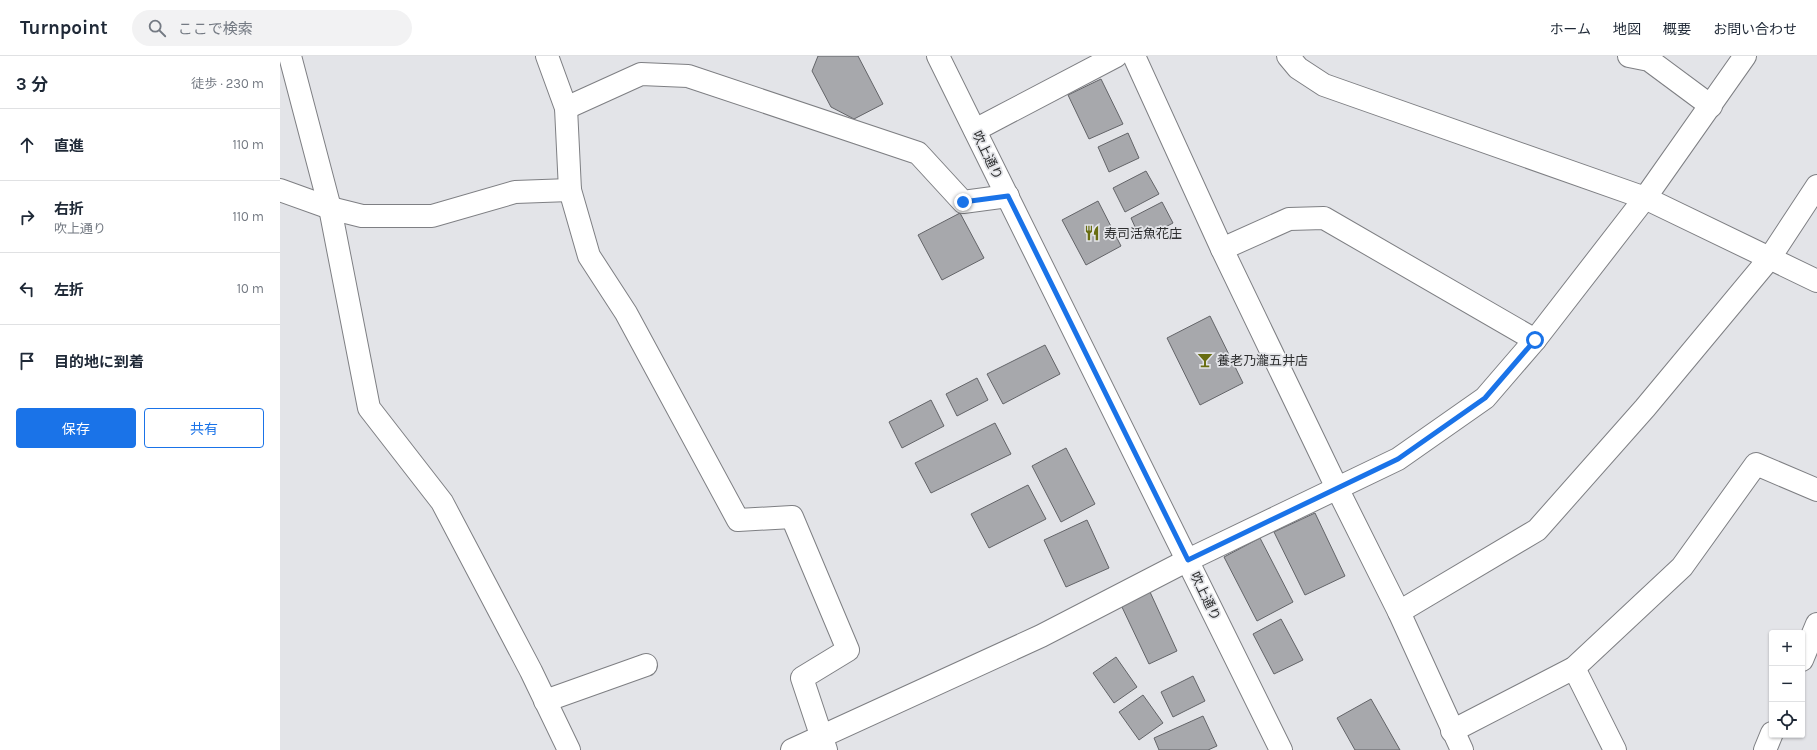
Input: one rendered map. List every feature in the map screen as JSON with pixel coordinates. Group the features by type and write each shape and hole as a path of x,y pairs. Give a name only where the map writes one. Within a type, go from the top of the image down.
{"street":[{"path":"290,56 330,208 369,408 442,502 569,750"},
{"path":"547,56 566,108 570,190 589,256 626,313 738,520 792,517 848,650 802,678 824,743"},
{"name":"吹上通り","path":"938,56 1281,750"},
{"path":"975,130 1116,56"},
{"path":"1134,56 1222,249 1337,488 1399,612 1462,750"},
{"path":"1288,56 1298,68 1324,85 1645,198 1817,282"},
{"path":"1629,56 1649,60 1711,106"},
{"path":"792,750 824,743 1041,636 1188,560 1398,459 1485,398 1535,340 1645,198 1745,56"},
{"path":"566,108 641,74 688,76 918,153 963,202 1008,196"},
{"path":"1399,612 1537,530 1645,408 1769,259 1817,186"},
{"path":"280,190 330,208 362,216 432,216 515,192 570,190"},
{"path":"1222,249 1289,219 1324,218 1535,340"},
{"path":"1452,730 1574,668 1682,567 1756,464 1817,490"},
{"path":"1805,653 1817,624"},
{"path":"545,701 646,664"},
{"path":"1574,668 1615,750"},
{"path":"1765,750 1770,738"}],"building":[{"path":"818,56 858,56 883,104 854,119 831,107 812,71"},
{"path":"1101,79 1123,124 1089,139 1068,95"},
{"path":"1128,133 1139,158 1109,172 1098,147"},
{"path":"1146,171 1159,194 1125,212 1113,188"},
{"name":"寿司活魚花庄","path":"1098,201 1121,246 1086,265 1062,220"},
{"path":"1162,202 1173,223 1141,240 1131,218"},
{"path":"960,213 984,258 942,280 918,235"},
{"name":"養老乃瀧五井店","path":"1210,316 1243,383 1200,405 1167,338"},
{"path":"1045,345 1060,374 1003,404 987,374"},
{"path":"977,378 988,400 957,416 946,394"},
{"path":"931,400 944,426 902,448 889,422"},
{"path":"995,423 1011,454 931,493 915,463"},
{"path":"1066,448 1095,504 1061,522 1032,466"},
{"path":"1028,485 1046,519 989,548 971,514"},
{"path":"1315,513 1345,576 1305,595 1274,532"},
{"path":"1087,520 1109,568 1066,587 1044,540"},
{"path":"1260,538 1293,602 1257,621 1224,557"},
{"path":"1150,592 1177,651 1149,664 1121,605"},
{"path":"1281,619 1303,660 1274,674 1253,634"},
{"path":"1116,657 1137,687 1114,703 1093,673"},
{"path":"1193,676 1205,701 1173,717 1161,692"},
{"path":"1143,695 1163,723 1139,740 1119,712"},
{"path":"1371,699 1400,750 1355,750 1337,718"},
{"path":"1203,716 1217,746 1208,750 1159,750 1154,738"}],"place":[{"name":"寿司活魚花庄","path":"1092,233"},
{"name":"養老乃瀧五井店","path":"1205,360"}],"route":[{"path":"963,202 1008,196 1188,560 1398,459 1485,398 1535,340"}]}
